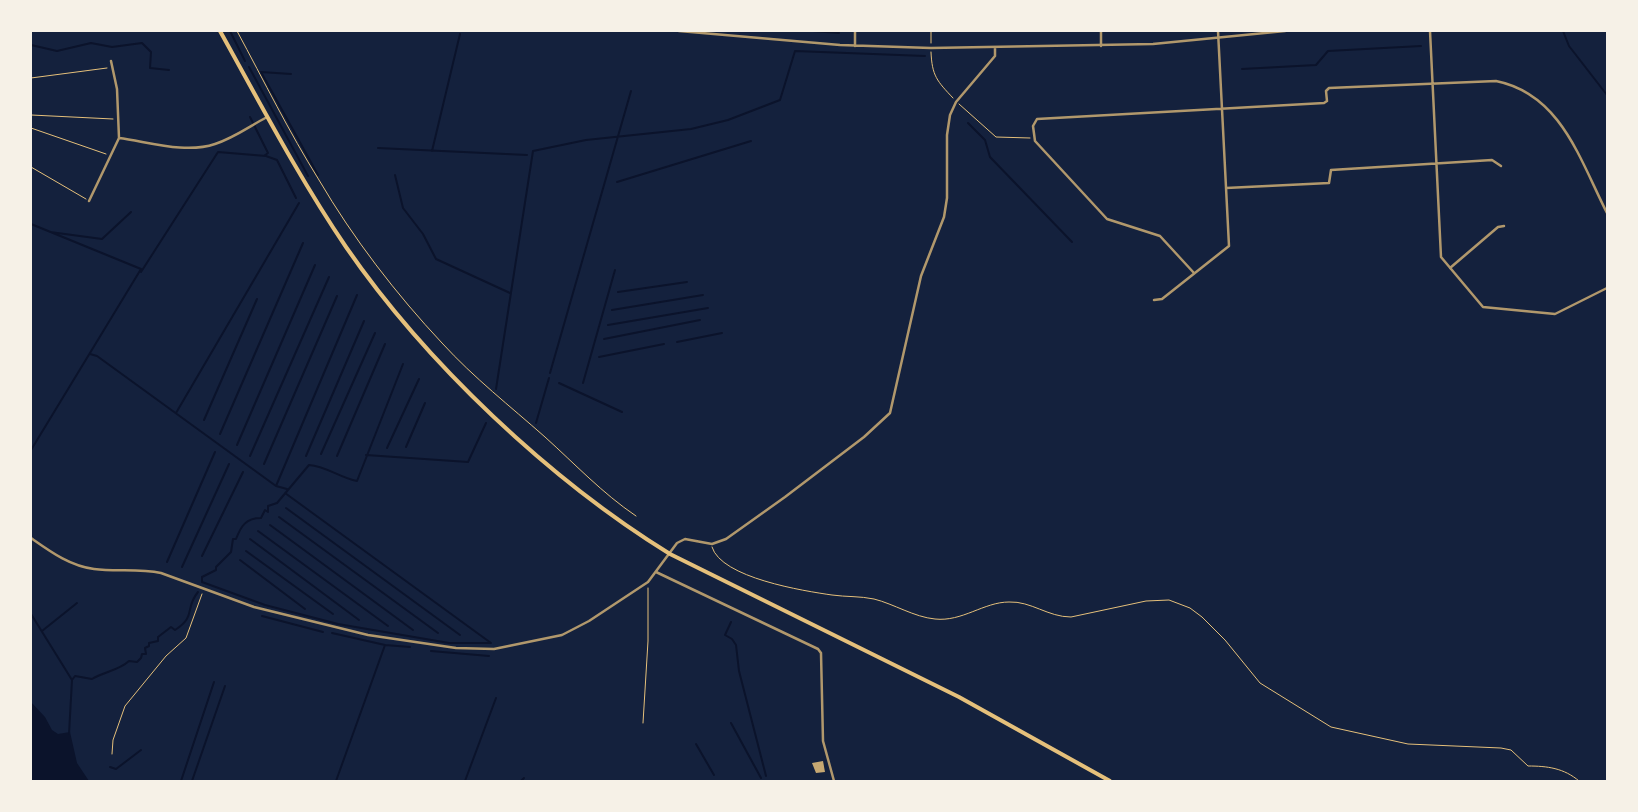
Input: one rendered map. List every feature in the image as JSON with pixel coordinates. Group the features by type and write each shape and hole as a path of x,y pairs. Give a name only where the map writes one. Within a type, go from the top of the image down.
{"main road":[{"path":"220,31 317,202 346,248 387,302 428,349 511,433 551,467 630,528 670,554 959,697 1110,781"}],"street":[{"path":"679,31 855,46 931,48 1153,44 1285,31"},
{"path":"855,31 855,46"},
{"path":"1101,31 1101,46"},
{"path":"1154,300 1162,299 1229,246 1218,31"},
{"path":"1430,31 1441,257 1482,308 1555,314 1607,288"},
{"path":"31,538 59,557 86,568 150,571 183,580 261,609 368,635 456,648 494,649 562,635 588,622 648,582 677,543 685,540 712,544 726,539 786,497 864,437 890,413 921,276 944,216 948,185 948,124 956,102 995,56 995,47"},
{"path":"89,201 119,138 117,89 111,61"},
{"path":"1194,273 1160,236 1107,219 1035,141 1033,126 1037,119 1324,103 1327,101 1326,91 1329,88 1496,81 1513,85 1538,98 1556,117 1607,213"},
{"path":"119,138 187,148 202,147 223,141 268,117"},
{"path":"1226,188 1329,183 1331,170 1492,160 1501,166"},
{"path":"1450,268 1498,227 1504,226"},
{"path":"656,572 818,649 821,653 823,741 834,781"}],"path":[{"path":"237,31 323,187 348,225 402,296 441,342 477,379 545,437 609,498 636,516"},
{"path":"931,31 932,71 938,82 956,102 996,137 1035,138"},
{"path":"31,78 112,67"},
{"path":"31,115 119,119"},
{"path":"31,128 112,156"},
{"path":"31,168 89,201"},
{"path":"712,544 720,560 744,574 766,582 795,589 876,600 935,619 970,614 1008,602 1023,604 1059,617 1071,617 1158,599 1180,603 1208,623 1225,640 1260,684 1323,723 1408,744 1511,750 1528,766 1543,766 1569,772 1578,781"},
{"path":"643,723 648,641 648,582"},
{"path":"112,754 113,740 126,706 166,656 186,638 204,588"}],"water":[{"path":"31,702 45,717 52,730 58,734 70,732 77,763 89,781 31,781"}],"building":[{"path":"823,761 825,772 816,773 812,763"}],"waterway":[{"path":"230,31 245,61"},
{"path":"813,31 839,33"},
{"path":"1563,31 1569,46 1607,95"},
{"path":"432,151 460,34"},
{"path":"31,45 57,51 91,43 112,47 142,43 151,52 150,68 169,70"},
{"path":"1242,69 1316,65 1328,51 1421,46"},
{"path":"496,389 533,151 586,140 691,129 728,120 780,100 795,51 925,56"},
{"path":"249,67 308,176"},
{"path":"291,74 261,72 318,175"},
{"path":"550,373 631,91"},
{"path":"250,117 268,153 264,156"},
{"path":"968,123 985,140 990,157 1072,242"},
{"path":"617,182 751,141"},
{"path":"378,148 527,155"},
{"path":"141,272 218,152 266,156 277,160 296,198"},
{"path":"395,175 403,208 423,234 436,259 510,293"},
{"path":"176,413 299,203"},
{"path":"50,232 102,239 131,212"},
{"path":"31,224 141,269 31,450"},
{"path":"220,434 303,243"},
{"path":"237,445 315,265"},
{"path":"583,383 615,270"},
{"path":"250,456 329,277"},
{"path":"618,292 687,282"},
{"path":"276,486 357,295"},
{"path":"612,310 703,295"},
{"path":"264,464 337,296"},
{"path":"204,420 257,299"},
{"path":"608,325 708,308"},
{"path":"604,339 700,320"},
{"path":"306,456 364,321"},
{"path":"321,454 375,333"},
{"path":"677,342 722,333"},
{"path":"337,456 385,344"},
{"path":"599,357 664,344"},
{"path":"90,354 97,356 276,486 287,489"},
{"path":"403,364 357,481 309,465 277,503 268,506 268,512 265,510 261,518 251,519 245,524 236,539 233,539 231,552 216,567 216,570 202,577 202,582 265,605 338,624 449,643 491,643"},
{"path":"536,423 549,378"},
{"path":"387,448 419,379"},
{"path":"559,383 622,412"},
{"path":"406,447 425,403"},
{"path":"366,455 468,462 486,423"},
{"path":"167,562 215,452"},
{"path":"182,567 229,464"},
{"path":"202,556 243,472"},
{"path":"285,493 491,643"},
{"path":"286,508 460,635"},
{"path":"279,517 438,633"},
{"path":"270,525 413,630"},
{"path":"258,531 388,626"},
{"path":"250,539 359,620"},
{"path":"246,551 333,614"},
{"path":"240,560 305,609"},
{"path":"69,734 72,680 75,676 92,679 129,661 137,662 142,654 146,654 145,648 149,646 149,643 158,641 158,637 171,627 175,630 186,621 198,592"},
{"path":"42,631 77,603"},
{"path":"31,614 72,680"},
{"path":"262,616 323,632"},
{"path":"731,622 725,635 732,639 736,645 739,671 766,776"},
{"path":"332,633 385,645 410,647"},
{"path":"336,781 385,645"},
{"path":"431,651 489,656"},
{"path":"181,781 214,682"},
{"path":"192,781 225,686"},
{"path":"465,781 496,698"},
{"path":"731,723 761,778"},
{"path":"696,744 714,775"},
{"path":"110,767 116,769 141,750"},
{"path":"521,781 524,778"}]}
